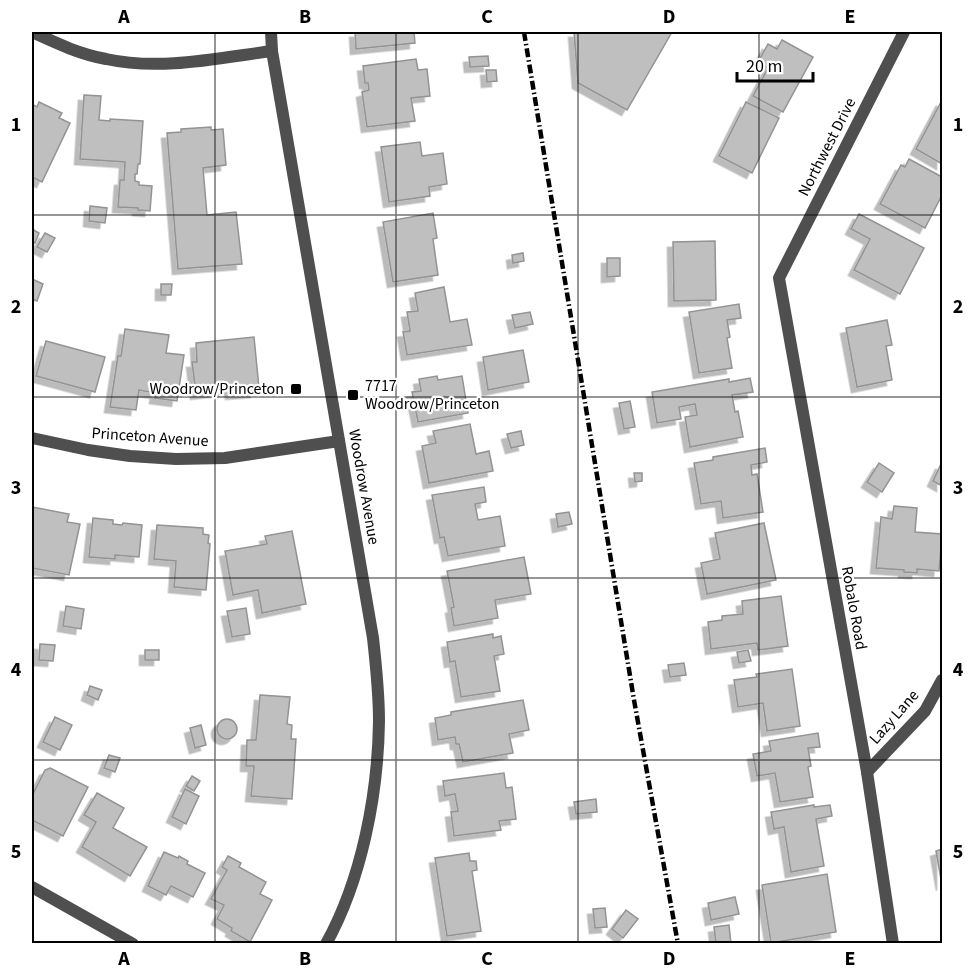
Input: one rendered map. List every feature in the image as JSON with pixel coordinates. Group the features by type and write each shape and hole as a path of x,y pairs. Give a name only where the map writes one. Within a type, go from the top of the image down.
{"street":[{"path":"32,32 66,48 107,60 146,64 186,63 272,51"},
{"name":"Woodrow Avenue","path":"271,32 272,51 373,638 378,683 379,721 374,781 363,844 351,886 326,944"},
{"name":"Northwest Drive","path":"779,278 904,32"},
{"name":"Robalo Road","path":"779,278 867,772 893,944"},
{"name":"Princeton Avenue","path":"32,438 88,450 176,459 225,458 339,441"},
{"name":"Lazy Lane","path":"867,772 925,711 942,680"},
{"path":"32,887 133,944"}],"building":[{"path":"355,32 414,32 415,43 356,49"},
{"path":"574,32 672,32 627,110 578,83"},
{"path":"782,40 813,57 783,112 753,96 768,68 758,62 768,44 777,49"},
{"path":"488,56 489,66 470,67 469,57"},
{"path":"416,59 418,70 427,69 430,96 411,98 415,121 367,127 362,92 369,90 368,83 365,83 363,66"},
{"path":"486,70 496,70 497,81 487,82"},
{"path":"84,95 101,96 99,120 143,121 140,164 135,174 135,181 139,182 139,185 152,186 150,211 118,207 120,180 124,180 125,162 80,159"},
{"path":"942,100 942,164 916,149"},
{"path":"39,102 62,113 59,118 70,123 42,182 32,177 32,104 37,107"},
{"path":"746,102 779,118 752,173 719,156"},
{"path":"211,127 211,130 223,129 226,165 203,168 207,215 236,212 242,264 178,269 167,133 181,132 181,129"},
{"path":"420,142 422,156 443,153 447,184 429,187 430,196 389,202 381,147"},
{"path":"909,159 942,177 942,195 925,228 880,204 901,165 905,167"},
{"path":"90,206 107,208 105,223 89,221"},
{"path":"433,213 437,238 433,239 438,275 393,282 383,222"},
{"path":"859,214 924,248 900,294 854,270 870,239 851,229"},
{"path":"32,229 39,233 35,243 32,241"},
{"path":"45,233 55,238 47,252 37,247"},
{"path":"715,241 716,300 674,301 673,242"},
{"path":"523,253 524,261 513,263 512,255"},
{"path":"607,258 620,258 620,276 607,277"},
{"path":"32,279 43,284 37,301 32,299"},
{"path":"161,284 172,284 171,295 161,295"},
{"path":"444,287 450,322 467,319 472,345 407,355 403,332 410,331 407,312 418,311 415,293"},
{"path":"739,304 741,318 727,320 730,337 727,338 732,368 699,373 689,312"},
{"path":"530,312 533,324 515,328 512,315"},
{"path":"887,320 892,345 886,346 892,380 857,387 846,328"},
{"path":"125,329 169,335 166,353 184,355 177,401 155,398 156,393 139,390 136,410 110,407"},
{"path":"254,337 259,388 255,388 256,392 231,394 231,390 196,394 192,362 197,362 196,343"},
{"path":"46,341 105,357 95,392 36,376"},
{"path":"523,350 529,382 488,390 483,357"},
{"path":"437,376 438,380 462,376 468,413 418,422 412,392 421,391 419,379"},
{"path":"750,378 753,392 732,395 743,437 690,447 685,417 697,415 695,404 679,407 681,419 657,423 652,392 729,379 729,382"},
{"path":"630,401 635,427 624,429 619,403"},
{"path":"470,424 476,454 489,451 493,471 429,483 422,446 436,443 433,431"},
{"path":"521,431 524,445 511,448 507,434"},
{"path":"765,448 767,462 751,465 752,475 757,474 763,512 723,518 721,501 701,504 694,463 713,460 713,457"},
{"path":"879,463 894,473 882,492 867,482"},
{"path":"942,464 942,486 933,481"},
{"path":"634,473 642,473 642,481 635,482"},
{"path":"484,487 486,502 475,504 478,520 500,516 505,546 448,556 444,537 440,538 432,495"},
{"path":"894,506 917,508 915,532 942,534 939,571 917,569 917,573 876,568 881,517 892,519"},
{"path":"32,507 69,514 67,522 80,524 69,575 32,568"},
{"path":"569,512 572,524 558,527 556,514"},
{"path":"93,518 113,520 113,524 142,525 139,557 115,555 115,559 89,557"},
{"path":"764,523 776,580 707,594 701,563 720,559 715,533"},
{"path":"157,525 203,528 203,534 209,535 206,590 174,587 176,561 154,559"},
{"path":"292,531 306,604 262,613 258,590 233,595 225,551 267,544 265,536"},
{"path":"524,557 531,594 495,600 498,618 454,626 451,608 454,607 447,571"},
{"path":"781,596 788,646 758,650 757,643 711,649 708,622 722,620 722,616 743,614 742,601"},
{"path":"66,606 84,609 81,629 63,626"},
{"path":"246,608 250,634 232,637 227,611"},
{"path":"493,634 493,638 501,636 504,654 494,656 500,691 461,697 455,661 450,662 447,642"},
{"path":"40,644 55,645 53,661 39,660"},
{"path":"145,650 159,650 159,660 145,660"},
{"path":"748,650 751,661 739,663 737,652"},
{"path":"684,663 686,675 670,677 668,665"},
{"path":"792,669 800,726 767,731 763,703 738,707 734,680"},
{"path":"90,686 102,690 98,700 87,695"},
{"path":"260,695 290,697 287,724 292,725 291,739 296,739 292,799 251,796 254,766 246,766 247,740 256,740"},
{"path":"523,700 529,730 509,734 513,753 463,762 455,737 438,740 435,718 451,715 451,712"},
{"path":"55,717 72,725 60,750 43,742"},
{"path":"223,719 231,719 237,725 237,733 231,739 223,739 217,733 217,725"},
{"path":"201,725 206,745 195,748 190,728"},
{"path":"818,733 820,747 808,748 811,766 808,767 813,797 780,802 775,773 757,776 753,754 771,751 769,741"},
{"path":"109,755 120,758 115,772 104,768"},
{"path":"50,768 88,787 63,836 32,820 32,796 45,770"},
{"path":"504,773 506,788 512,787 516,819 499,821 501,830 454,836 451,812 458,811 455,794 445,796 443,781"},
{"path":"192,776 200,781 194,791 186,786"},
{"path":"185,789 199,796 186,824 172,817"},
{"path":"97,793 124,808 113,828 147,847 130,876 82,847 96,822 84,815"},
{"path":"596,799 597,812 576,814 574,802"},
{"path":"814,805 814,807 830,805 832,816 816,819 824,866 791,872 784,827 774,829 771,812"},
{"path":"942,849 942,885 936,851"},
{"path":"164,852 178,858 179,856 188,861 187,864 205,873 193,897 171,886 166,895 148,886"},
{"path":"469,853 470,861 476,861 477,870 472,871 481,931 447,936 435,858"},
{"path":"228,856 241,863 239,867 266,882 260,894 272,900 250,942 231,931 232,928 217,919 224,905 211,899 227,870 222,867"},
{"path":"827,874 836,932 771,943 762,885"},
{"path":"735,897 739,914 711,920 708,903"},
{"path":"605,908 607,927 595,928 593,909"},
{"path":"626,910 638,919 623,938 612,929"},
{"path":"729,925 731,944 716,944 714,927"}],"railway":[{"path":"524,32 634,700 678,944"}],"place":[{"name":"Woodrow/Princeton","path":"296,389"},
{"name":"7717 Woodrow/Princeton","path":"353,395"}]}
